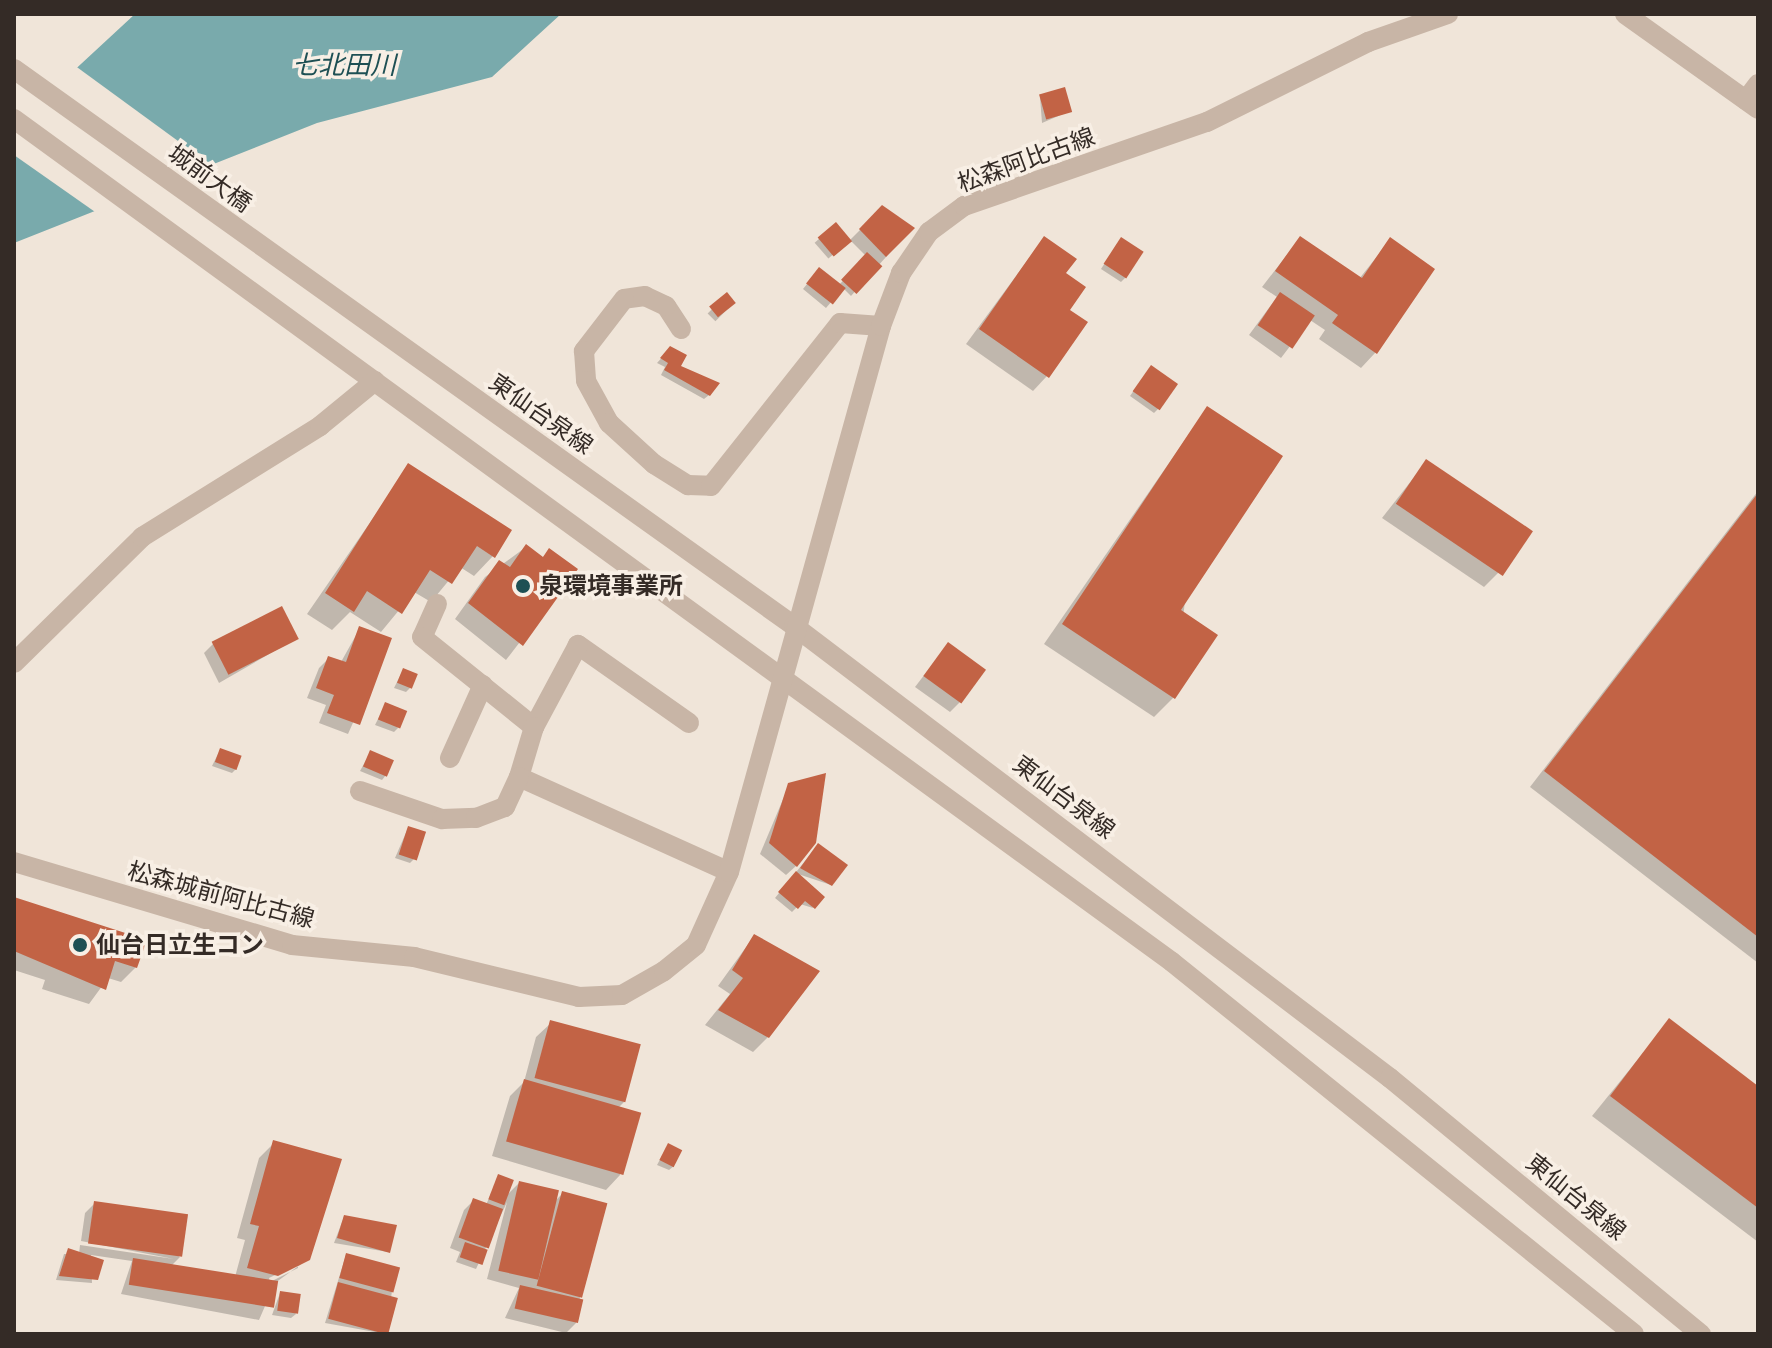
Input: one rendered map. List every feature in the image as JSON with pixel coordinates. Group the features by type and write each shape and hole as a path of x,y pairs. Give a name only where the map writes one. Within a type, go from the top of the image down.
{"street":[{"name":"松森阿比古線","path":"779,681 881,326 908,263 929,232 964,206 1207,122 1368,42 1448,14"},
{"path":"1625,14 1754,98"},
{"name":"城前大橋","path":"14,69 376,328"},
{"path":"14,119 344,357 779,681 1172,962 1634,1334"},
{"path":"681,329 666,306 645,296 624,299 601,321 584,351 586,381 609,423 688,485 711,486 840,323 881,326"},
{"name":"東仙台泉線","path":"376,328 794,626 1390,1078 1701,1334"},
{"path":"14,663 142,537 320,426 375,381"},
{"path":"437,604 422,637 534,727"},
{"path":"360,791 442,819 476,818 505,807 519,777 534,727 578,645 689,723"},
{"name":"松森城前阿比古線","path":"14,862 292,945 414,957 579,997 622,995 696,945 729,872 779,681"},
{"path":"450,758 483,685"},
{"path":"519,777 729,872"}],"water":[{"name":"七北田川","path":"135,14 561,14 492,77 317,123 14,243 14,126"}],"pier":[{"path":"74,65 215,168 98,214 14,155 14,120"}],"building":[{"path":"1065,87 1072,112 1046,119 1039,94"},
{"path":"882,205 915,228 886,257 859,229"},
{"path":"836,222 852,241 834,257 818,237"},
{"path":"1044,236 1077,259 1066,273 1086,287 1070,310 1088,322 1049,378 979,329"},
{"path":"1300,236 1362,278 1390,237 1435,269 1377,354 1332,323 1338,315 1275,271"},
{"path":"1121,237 1144,252 1126,279 1104,264"},
{"path":"867,252 882,266 856,294 841,280"},
{"path":"819,267 846,288 833,304 806,284"},
{"path":"727,292 736,303 718,317 709,306"},
{"path":"1280,292 1315,315 1292,349 1258,325"},
{"path":"670,346 687,355 681,366 720,383 710,396 664,370 668,363 660,358"},
{"path":"1151,365 1178,384 1160,410 1133,391"},
{"path":"1207,406 1283,456 1181,610 1218,635 1175,699 1062,624"},
{"path":"1426,459 1533,531 1503,576 1396,504"},
{"path":"408,463 512,530 495,558 477,546 452,584 430,570 402,614 367,591 354,612 325,593"},
{"path":"1758,493 1758,937 1544,771"},
{"name":"泉環境事業所","path":"526,544 543,557 549,548 578,569 523,646 468,603 499,560 510,567"},
{"path":"282,606 299,639 228,675 212,642"},
{"path":"359,626 392,638 360,725 327,713 334,695 316,688 328,656 346,662"},
{"path":"948,642 986,670 961,704 923,676"},
{"path":"403,668 418,674 412,689 397,683"},
{"path":"385,702 407,711 400,729 378,720"},
{"path":"220,748 242,756 236,770 215,762"},
{"path":"370,750 394,760 387,777 363,767"},
{"path":"826,773 816,843 797,867 769,843 788,783"},
{"path":"408,826 426,832 417,860 399,855"},
{"path":"818,843 848,865 832,886 800,868"},
{"path":"796,871 825,897 815,909 805,901 798,909 778,892"},
{"path":"14,897 147,940 137,968 115,961 106,990 14,951"},
{"path":"754,934 820,971 769,1038 718,1010 743,978 732,970"},
{"path":"1669,1018 1758,1086 1758,1208 1610,1096"},
{"path":"550,1020 641,1044 625,1102 534,1078"},
{"path":"524,1079 641,1113 623,1175 506,1141"},
{"path":"273,1140 342,1159 310,1260 278,1276 247,1268 259,1226 250,1224"},
{"path":"668,1143 682,1150 674,1167 659,1160"},
{"path":"498,1174 514,1180 504,1205 488,1199"},
{"path":"519,1181 559,1190 538,1280 498,1271"},
{"path":"562,1191 607,1203 582,1298 537,1286"},
{"path":"473,1198 503,1209 489,1248 459,1237"},
{"path":"94,1201 188,1214 182,1257 88,1244"},
{"path":"344,1215 397,1225 390,1253 337,1238"},
{"path":"465,1242 488,1250 482,1265 460,1257"},
{"path":"68,1248 104,1260 98,1280 59,1276"},
{"path":"346,1253 400,1267 393,1293 339,1278"},
{"path":"133,1258 278,1281 274,1308 129,1285"},
{"path":"338,1282 398,1298 388,1334 328,1319"},
{"path":"520,1285 583,1300 578,1323 515,1308"},
{"path":"280,1291 301,1294 298,1314 277,1311"}],"place":[{"name":"泉環境事業所","path":"523,586"},
{"name":"仙台日立生コン","path":"80,945"}]}
